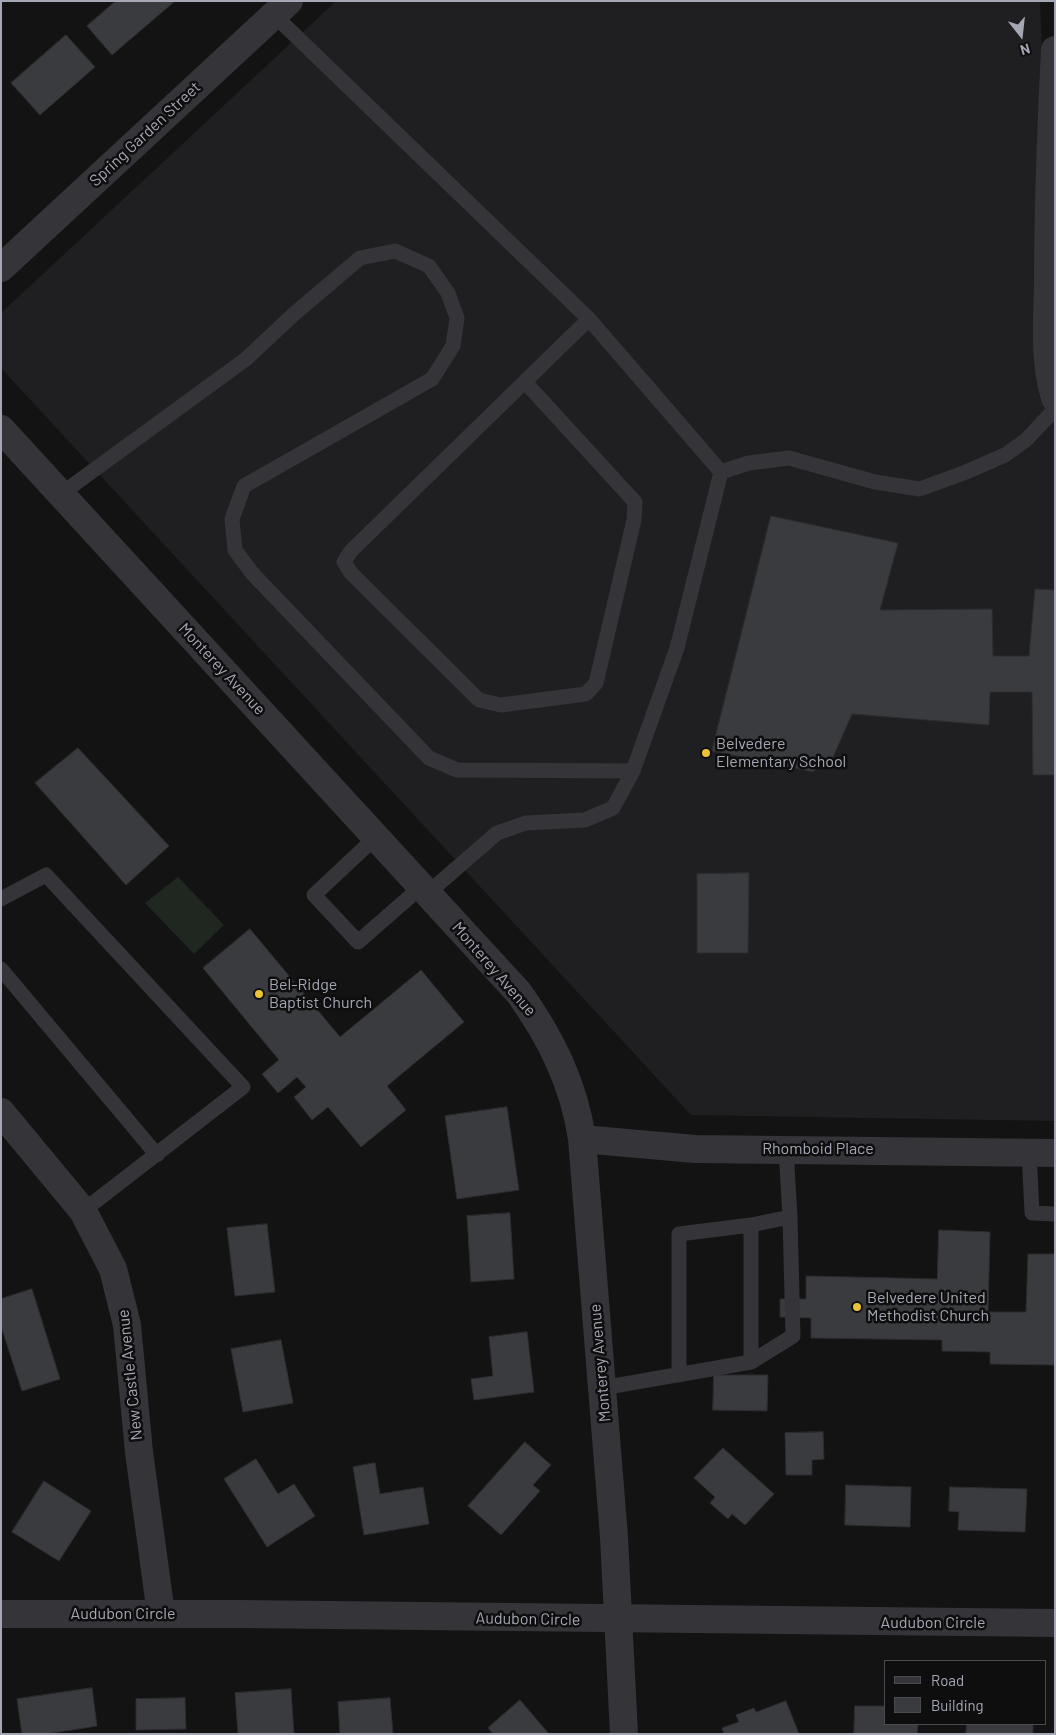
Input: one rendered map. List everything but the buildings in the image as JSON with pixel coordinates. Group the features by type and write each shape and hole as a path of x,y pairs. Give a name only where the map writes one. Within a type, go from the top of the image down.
{"street":[{"name":"Spring Garden Street","path":"1,268 281,8"},
{"path":"1055,50 1048,260 1047,359 1050,383 1055,398"},
{"name":"Monterey Avenue","path":"1,429 519,993 540,1023 558,1055 571,1089 582,1139 614,1537 624,1734"},
{"name":"New Castle Avenue","path":"1,1112 83,1211 113,1269 127,1326 139,1452 161,1614"},
{"name":"Rhomboid Place","path":"582,1139 695,1149 1048,1152"},
{"name":"Audubon Circle","path":"1,1614 1055,1623"}],"lane":[{"path":"281,8 589,320 721,472"},
{"path":"61,494 246,359 360,258 395,251 429,266 448,293 457,318 453,346 432,379 244,486 232,519 235,550 252,572 429,758 457,770 634,771"},
{"path":"525,382 635,502 634,520 596,683 586,694 501,704 479,700 352,573 344,562 351,551 525,382 589,320"},
{"path":"721,472 749,464 789,458 875,482 920,489 966,472 1005,454 1026,440 1055,409"},
{"path":"376,837 314,894 358,942 497,833 526,822 585,820 613,808 634,771 677,648 721,472"},
{"path":"1,899 46,875 243,1087 83,1211"},
{"path":"1,969 157,1155"},
{"path":"602,1388 751,1362 793,1336 786,1149"},
{"path":"1048,1152 1032,1213 1055,1214"},
{"path":"679,1375 679,1234 751,1225 790,1217"},
{"path":"751,1225 751,1362"}],"shaded area":[{"name":"Belvedere Elementary School","path":"336,1 1040,1 1055,390 1055,1121 691,1115 1,368 1,313"},
{"path":"178,877 224,925 194,954 145,903"}],"place":[{"name":"Belvedere Elementary School","path":"706,753"},
{"name":"Bel-Ridge Baptist Church","path":"259,994"},
{"name":"Belvedere United Methodist Church","path":"857,1307"}]}
